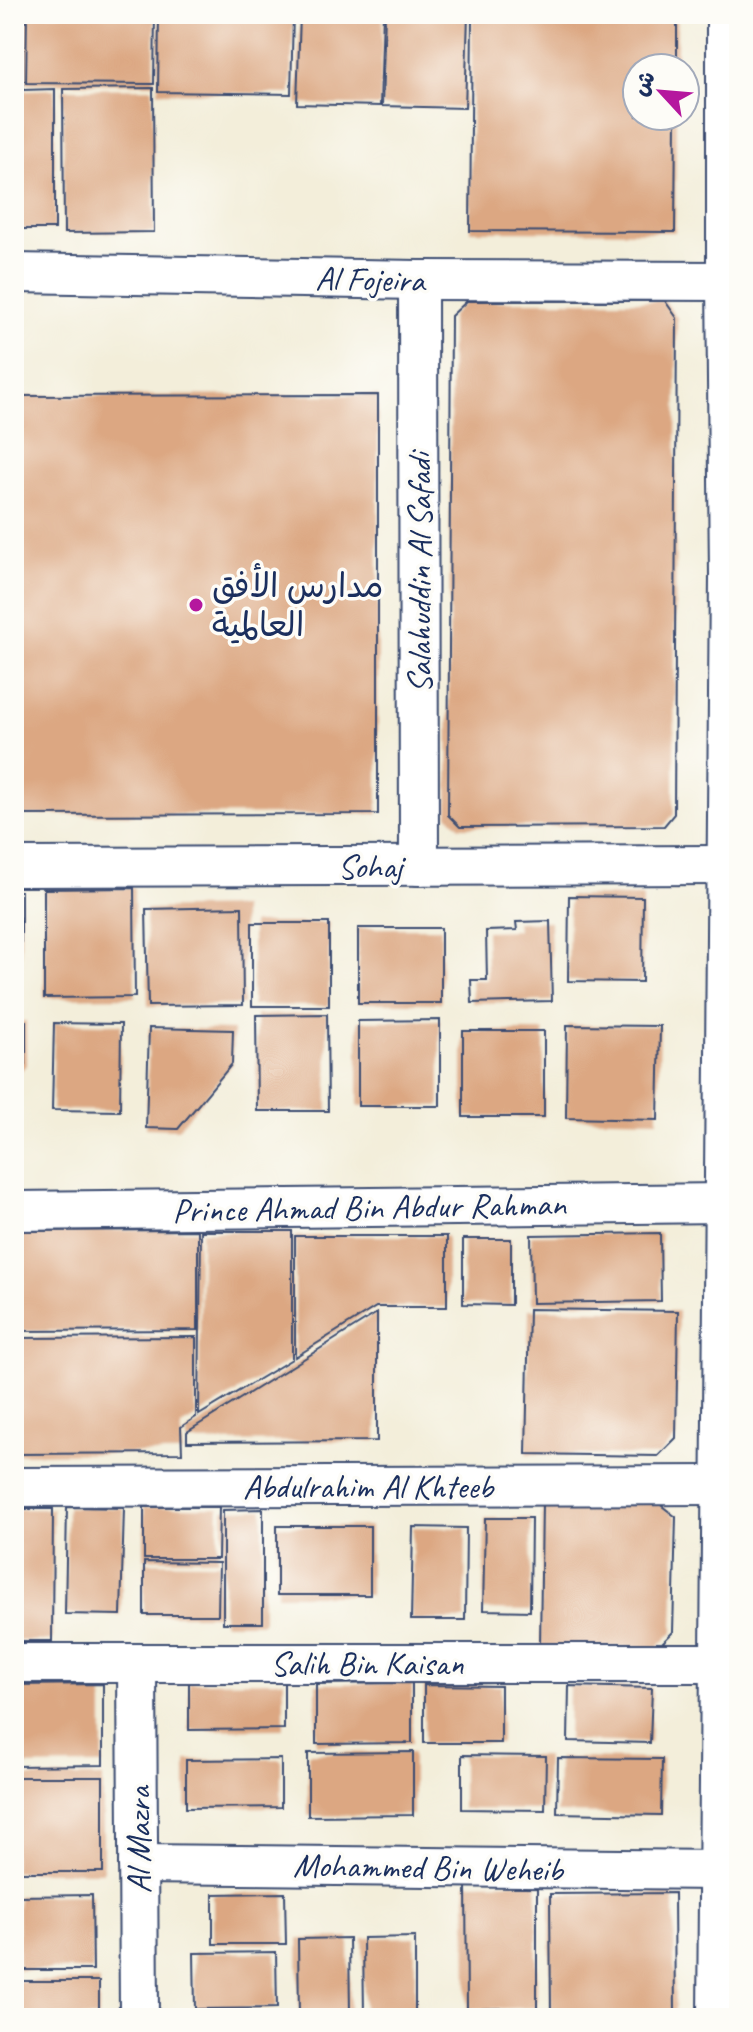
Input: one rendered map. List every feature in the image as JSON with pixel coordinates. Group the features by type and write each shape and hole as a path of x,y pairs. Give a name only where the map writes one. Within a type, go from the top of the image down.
{"street":[{"path":"717,2018 721,1485 731,1268 724,1203 733,944 726,865 733,773 734,575 726,281 726,14"},
{"name":"Al Fojeira","path":"14,273 418,280 726,281"},
{"name":"Salahuddin Al Safadi","path":"418,280 419,866"},
{"name":"Sohaj","path":"14,867 726,865"},
{"name":"Prince Ahmad Bin Abdur Rahman","path":"14,1211 724,1203"},
{"name":"Abdulrahim Al Khteeb","path":"14,1487 721,1485"},
{"name":"Salih Bin Kaisan","path":"14,1663 719,1663"},
{"name":"Al Mazra","path":"137,1663 139,2018"},
{"name":"Mohammed Bin Weheib","path":"138,1864 718,1870"}],"building":[{"path":"14,14 23,14 23,90 55,89 55,229 14,229"},
{"path":"27,14 155,14 154,84 26,83"},
{"path":"159,14 293,14 291,94 158,92"},
{"path":"300,14 383,14 380,106 297,104"},
{"path":"385,14 468,14 465,108 382,106"},
{"path":"472,14 677,14 677,52 621,52 621,132 676,132 675,232 470,231"},
{"path":"153,88 154,232 64,233 63,89"},
{"path":"467,301 665,301 677,318 674,814 664,826 460,827 448,815 451,316"},
{"name":"مدارس الأفق العالمية","path":"378,395 378,814 14,815 14,396"},
{"path":"134,888 135,997 44,998 44,889"},
{"path":"14,891 21,891 21,1009 14,1009"},
{"path":"569,896 643,897 642,982 568,981"},
{"path":"242,907 243,1005 148,1006 146,909"},
{"path":"550,921 552,1001 472,1003 471,980 487,980 486,931 517,930 516,922"},
{"path":"252,923 329,923 329,1006 252,1006"},
{"path":"358,928 441,928 441,1003 358,1003"},
{"path":"327,1014 328,1111 257,1111 256,1015"},
{"path":"440,1020 440,1106 358,1106 358,1021"},
{"path":"26,1021 26,1065 14,1079 14,1022"},
{"path":"54,1023 121,1024 120,1111 52,1110"},
{"path":"567,1025 660,1026 658,1120 566,1118"},
{"path":"149,1028 233,1030 232,1064 178,1129 146,1128"},
{"path":"463,1031 544,1031 544,1117 463,1117"},
{"path":"198,1230 198,1330 14,1331 14,1231"},
{"path":"201,1231 292,1231 292,1359 199,1415"},
{"path":"660,1233 661,1301 532,1303 531,1235"},
{"path":"295,1236 447,1236 447,1307 376,1307 295,1357"},
{"path":"463,1239 511,1239 511,1305 463,1304"},
{"path":"529,1309 678,1311 676,1438 658,1456 526,1454"},
{"path":"377,1313 377,1441 187,1442 187,1432"},
{"path":"196,1337 196,1417 181,1427 182,1453 14,1454 14,1338"},
{"path":"542,1502 658,1503 676,1517 673,1632 657,1648 540,1647"},
{"path":"67,1507 124,1508 121,1615 65,1614"},
{"path":"144,1507 219,1507 218,1559 144,1559"},
{"path":"14,1509 53,1509 52,1641 14,1641"},
{"path":"263,1509 263,1623 223,1623 223,1510"},
{"path":"485,1518 531,1518 530,1611 483,1610"},
{"path":"277,1526 370,1526 370,1595 277,1595"},
{"path":"413,1527 466,1528 465,1620 411,1620"},
{"path":"144,1562 219,1563 218,1615 144,1615"},
{"path":"284,1681 284,1729 189,1730 189,1682"},
{"path":"412,1683 412,1743 316,1744 316,1684"},
{"path":"103,1684 103,1765 14,1766 14,1685"},
{"path":"424,1685 501,1686 501,1743 424,1743"},
{"path":"569,1686 652,1688 650,1743 568,1741"},
{"path":"413,1752 413,1815 308,1816 308,1753"},
{"path":"462,1755 546,1756 545,1810 462,1809"},
{"path":"558,1758 662,1759 661,1815 557,1813"},
{"path":"281,1759 281,1807 186,1808 186,1760"},
{"path":"14,1777 103,1777 103,1872 14,1872"},
{"path":"537,1882 537,2008 467,2009 466,1883"},
{"path":"285,1893 286,1944 213,1944 213,1894"},
{"path":"674,1893 675,2018 551,2018 550,1894"},
{"path":"92,1895 93,1970 18,1970 18,1896"},
{"path":"415,1937 415,2013 364,2014 363,1938"},
{"path":"349,1938 350,2014 299,2015 298,1939"},
{"path":"276,1952 277,2008 195,2009 194,1953"},
{"path":"14,1981 99,1981 99,2018 14,2018"}],"place":[{"name":"مدارس الأفق العالمية","path":"196,605"}]}
